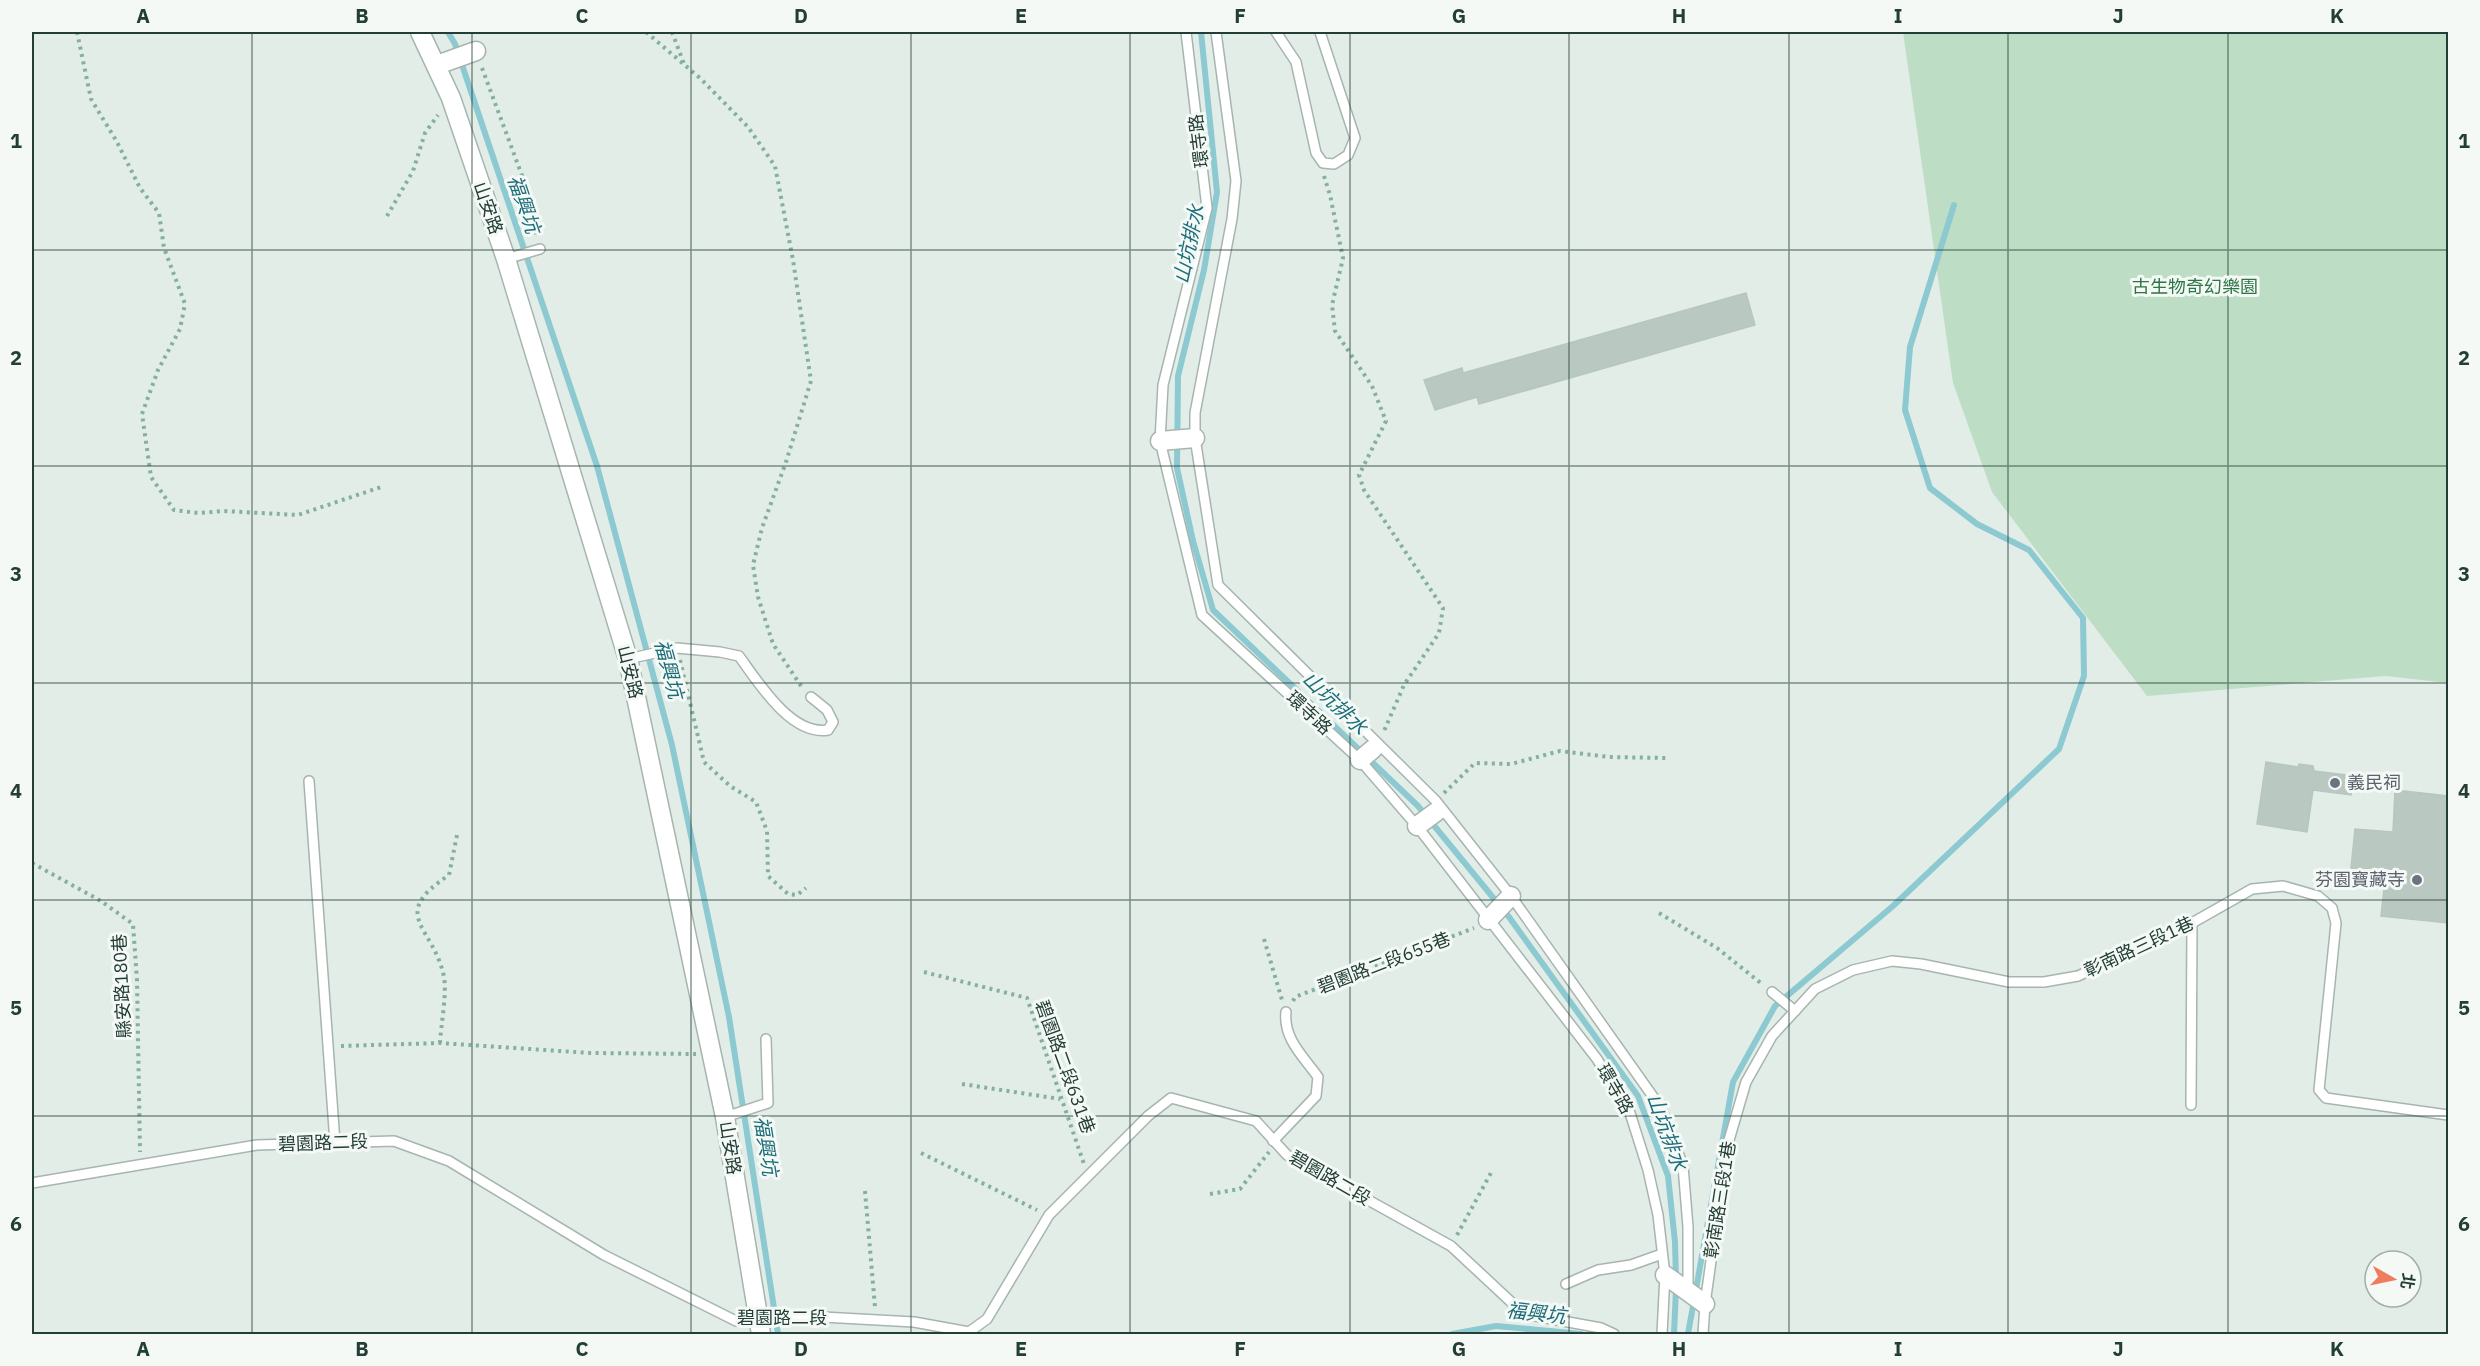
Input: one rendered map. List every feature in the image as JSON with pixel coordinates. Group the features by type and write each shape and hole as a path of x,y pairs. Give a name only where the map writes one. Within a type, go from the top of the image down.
{"street":[{"name":"山安路","path":"420,32 451,98 506,259 628,658 725,1117 760,1327"},
{"path":"437,65 476,51"},
{"path":"1492,915 1510,896"},
{"path":"1665,1275 1705,1304"}],"lane":[{"name":"環寺路","path":"1186,32 1207,208 1162,385 1175,440 1218,585 1368,753 1510,896 1660,1108 1683,1166 1688,1227 1688,1290"},
{"name":"環寺路","path":"1216,32 1236,181 1232,219 1195,413 1175,440 1202,615 1368,753 1428,815 1492,915 1597,1059 1630,1113 1648,1170 1658,1215 1665,1275 1662,1335"},
{"path":"1276,32 1296,62 1316,153 1323,163 1334,164 1348,155 1355,138 1320,32"},
{"path":"506,259 540,249"},
{"path":"628,658 677,648 739,656 773,704 808,727 819,732 828,730 833,722 826,710 811,697"},
{"path":"309,781 335,1143"},
{"name":"彰南路三段1巷","path":"1703,1335 1705,1304 1727,1147 1746,1082 1772,1036 1815,989 1853,970 1892,961 1922,964 2009,982 2044,982 2078,976 2192,923 2252,889 2283,886 2325,900 2332,908 2336,922 2319,1090 2326,1098 2448,1115"},
{"path":"2191,1105 2192,923"},
{"path":"1772,992 1795,1011"},
{"path":"1273,1141 1316,1096 1318,1077 1294,1046 1285,1022 1286,1012"},
{"path":"725,1117 768,1103 766,1039"},
{"name":"碧園路二段","path":"32,1183 257,1145 394,1141 449,1161 604,1255 735,1322 760,1327 786,1316 914,1322 969,1332 987,1319 1049,1215 1148,1116 1171,1098 1256,1121 1287,1155 1452,1246 1524,1314 1601,1328 1614,1335"},
{"path":"1566,1284 1598,1270 1630,1265 1662,1254"}],"path":[{"path":"77,32 91,99 117,142 140,188 159,213 164,248 186,304 180,329 158,370 142,414 151,477 174,510 198,513 224,511 298,515 384,486"},
{"path":"646,32 684,64 748,127 775,166 793,260 811,381 786,462 762,528 753,565 758,597 773,644 798,684 811,697"},
{"path":"672,32 684,64"},
{"path":"476,51 527,189 540,249"},
{"path":"387,216 413,171 425,133 451,98"},
{"path":"1316,153 1330,195 1343,258 1332,305 1335,331 1372,386 1386,421 1359,475 1364,490 1443,608 1439,633 1404,685 1368,753"},
{"path":"677,648 704,762 730,786 756,802 767,831 768,876 788,894 797,895 806,888"},
{"path":"1428,815 1476,763 1511,764 1560,751 1609,757 1667,758"},
{"path":"440,1043 444,978 434,945 416,918 418,903 432,886 449,875 458,835"},
{"name":"縣安路180巷","path":"32,863 101,901 133,924 137,980 141,1165"},
{"path":"1659,913 1717,948 1772,992"},
{"name":"碧園路二段655巷","path":"1286,1012 1295,997 1476,927 1492,915"},
{"path":"1264,939 1286,1012"},
{"name":"碧園路二段631巷","path":"924,972 1027,998 1060,1099 1081,1152 1087,1177"},
{"path":"328,1046 440,1043 590,1053 712,1054"},
{"path":"962,1084 1060,1099"},
{"path":"1210,1194 1240,1189 1268,1155 1273,1141"},
{"path":"921,1153 1049,1215"},
{"path":"1452,1246 1492,1171"},
{"path":"865,1191 876,1320"}],"green space":[{"name":"古生物奇幻樂園","path":"1903,32 2446,32 2448,36 2448,683 2386,676 2147,696 1992,492 1953,383"}],"building":[{"path":"1746,293 1755,325 1479,404 1477,397 1435,410 1424,380 1462,368 1463,373"},
{"path":"2266,762 2298,767 2299,764 2313,766 2314,771 2354,776 2351,795 2313,790 2307,832 2257,824"},
{"name":"芬園寶藏寺","path":"2395,790 2448,796 2448,923 2381,916 2386,871 2351,868 2355,829 2393,832"}],"waterway":[{"name":"福興坑","path":"448,32 455,44 597,466 672,745 729,1017 778,1334"},
{"name":"山坑排水","path":"1201,32 1217,192 1204,270 1178,376 1177,468 1193,541 1213,610 1418,806 1509,917 1638,1096 1668,1176 1675,1242 1676,1279"},
{"path":"1688,1334 1733,1082 1775,1006 1893,906 2059,749 2084,676 2083,618 2029,550 1977,524 1930,488 1905,410 1910,347 1954,205"},
{"name":"山坑排水","path":"1674,1334 1676,1289"},
{"name":"福興坑","path":"1452,1334 1496,1326 1581,1334"}],"place":[{"name":"義民祠","path":"2335,783"},
{"name":"芬園寶藏寺","path":"2417,880"}]}
